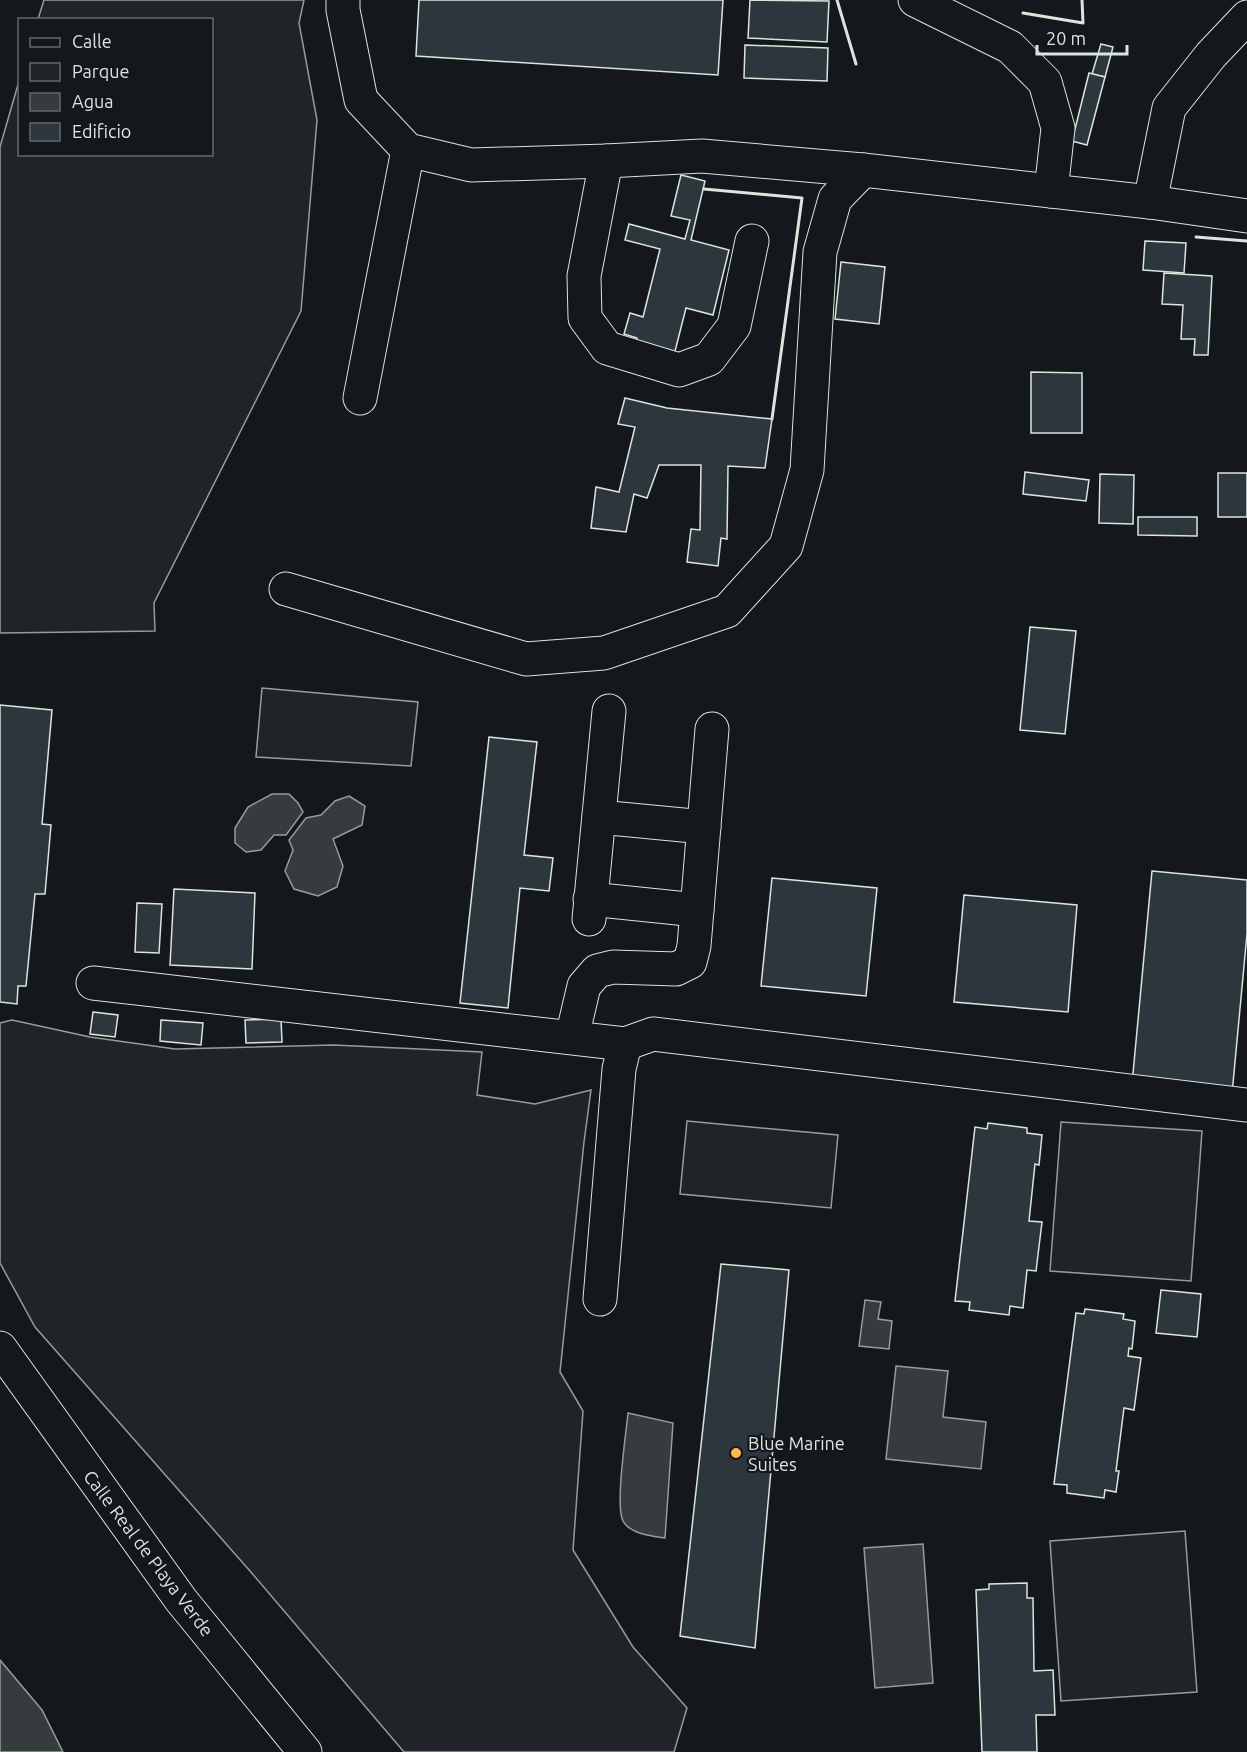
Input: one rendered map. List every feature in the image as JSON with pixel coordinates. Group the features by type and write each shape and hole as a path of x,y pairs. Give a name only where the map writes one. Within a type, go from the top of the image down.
{"street":[{"path":"343,0 361,100 408,150 471,165 702,156 863,170 1150,202 1247,216"},
{"path":"915,0 1010,47 1045,82 1058,128 1051,191"},
{"path":"1150,202 1169,108 1247,16"},
{"path":"360,398 408,150"},
{"path":"606,161 584,276 585,318 607,348 679,370 709,359 734,326 752,241"},
{"path":"286,589 526,659 604,653 727,611 786,546 807,470 820,252 835,199 863,170"},
{"path":"609,711 589,909 697,910"},
{"path":"572,1037 584,986 597,971 613,967 676,969 690,962 694,946 712,729"},
{"path":"599,817 704,827"},
{"path":"93,982 625,1044 653,1034 1247,1105"},
{"path":"600,1299 619,1069 625,1044"},
{"name":"Calle Real de Playa Verde","path":"0,1348 181,1600 305,1752"}],"green space":[{"path":"44,0 304,0 299,23 317,120 301,311 154,603 155,631 0,633 0,147 18,84 18,156 213,156 213,18 38,18"},
{"path":"262,688 418,702 411,766 256,757"},
{"path":"12,1020 90,1037 175,1049 334,1045 482,1052 477,1095 535,1104 591,1090 560,1372 583,1411 573,1550 633,1647 687,1708 674,1752 404,1752 250,1571 35,1327 0,1263 0,1023"},
{"path":"687,1121 838,1135 831,1208 680,1194"},
{"path":"1061,1122 1202,1131 1191,1281 1050,1271"},
{"path":"1185,1531 1197,1692 1061,1701 1050,1541"}],"water":[{"path":"272,794 289,794 303,812 286,835 274,835 261,850 246,852 235,843 235,828 248,807"},
{"path":"349,796 365,806 362,825 333,839 343,866 337,887 318,896 294,889 285,871 293,850 289,840 306,818 321,815 335,801"},
{"path":"865,1300 881,1302 878,1319 892,1321 889,1349 859,1346"},
{"path":"896,1366 948,1371 943,1417 986,1422 981,1469 886,1459"},
{"path":"628,1413 673,1423 665,1538 636,1532 623,1521 620,1501"},
{"path":"923,1544 933,1683 875,1688 864,1548"},
{"path":"0,1660 42,1710 63,1752 0,1752"}],"building":[{"path":"419,0 723,0 718,75 416,56"},
{"path":"750,0 829,1 827,42 748,38"},
{"path":"1101,44 1113,47 1105,77 1092,74"},
{"path":"745,45 828,48 827,81 744,78"},
{"path":"1089,73 1105,77 1087,145 1072,141"},
{"path":"681,175 705,181 691,240 729,250 713,315 686,308 673,359 634,349 637,338 624,334 630,313 643,317 660,249 625,240 629,224 685,239 690,220 671,216"},
{"path":"1145,241 1186,243 1184,273 1143,270"},
{"path":"841,262 885,267 879,324 835,319"},
{"path":"1164,273 1212,276 1208,355 1194,355 1195,339 1181,339 1183,305 1162,304"},
{"path":"1031,372 1082,373 1082,433 1031,433"},
{"path":"625,398 667,408 772,419 765,468 728,466 727,539 721,538 718,566 687,562 691,529 700,530 701,465 659,465 647,498 634,494 626,532 591,528 596,487 619,492 635,427 618,424"},
{"path":"1025,472 1089,480 1086,501 1023,494"},
{"path":"1218,473 1247,473 1247,517 1218,517"},
{"path":"1100,474 1134,475 1133,524 1099,523"},
{"path":"1138,517 1197,517 1197,536 1138,535"},
{"path":"1030,627 1076,631 1065,734 1020,730"},
{"path":"0,705 52,710 42,824 51,825 45,894 35,894 26,986 18,986 17,1004 0,1002"},
{"path":"489,737 537,742 524,855 553,858 549,891 520,888 508,1008 460,1003"},
{"path":"1152,871 1247,880 1247,934 1232,1094 1132,1084"},
{"path":"772,878 877,888 866,996 761,986"},
{"path":"174,889 255,893 252,969 170,965"},
{"path":"964,895 1077,905 1068,1012 954,1002"},
{"path":"137,903 162,904 159,953 135,952"},
{"path":"93,1012 118,1015 115,1037 90,1034"},
{"path":"281,1019 282,1042 246,1043 245,1020"},
{"path":"161,1020 203,1023 201,1045 160,1041"},
{"path":"988,1123 1027,1128 1027,1133 1042,1135 1039,1165 1035,1164 1029,1221 1042,1222 1036,1271 1027,1270 1023,1308 1010,1306 1009,1315 969,1310 970,1302 955,1301 975,1127 987,1129"},
{"name":"Blue Marine Suites","path":"721,1264 789,1270 755,1648 680,1636"},
{"path":"1161,1290 1201,1294 1197,1337 1156,1333"},
{"path":"1085,1309 1124,1314 1123,1319 1135,1321 1132,1349 1129,1348 1128,1356 1141,1358 1134,1410 1124,1408 1116,1471 1119,1471 1116,1492 1105,1490 1104,1498 1067,1493 1067,1485 1054,1484 1076,1313 1084,1314"},
{"path":"1027,1583 1027,1598 1033,1598 1034,1671 1053,1670 1055,1715 1036,1715 1037,1752 982,1752 976,1590 989,1589 989,1584"}],"wall":[{"path":"837,0 856,64"},
{"path":"1023,13 1083,23 1082,0"},
{"path":"704,189 802,198 772,419"},
{"path":"1196,237 1247,241"}],"place":[{"name":"Blue Marine Suites","path":"736,1453"}]}
